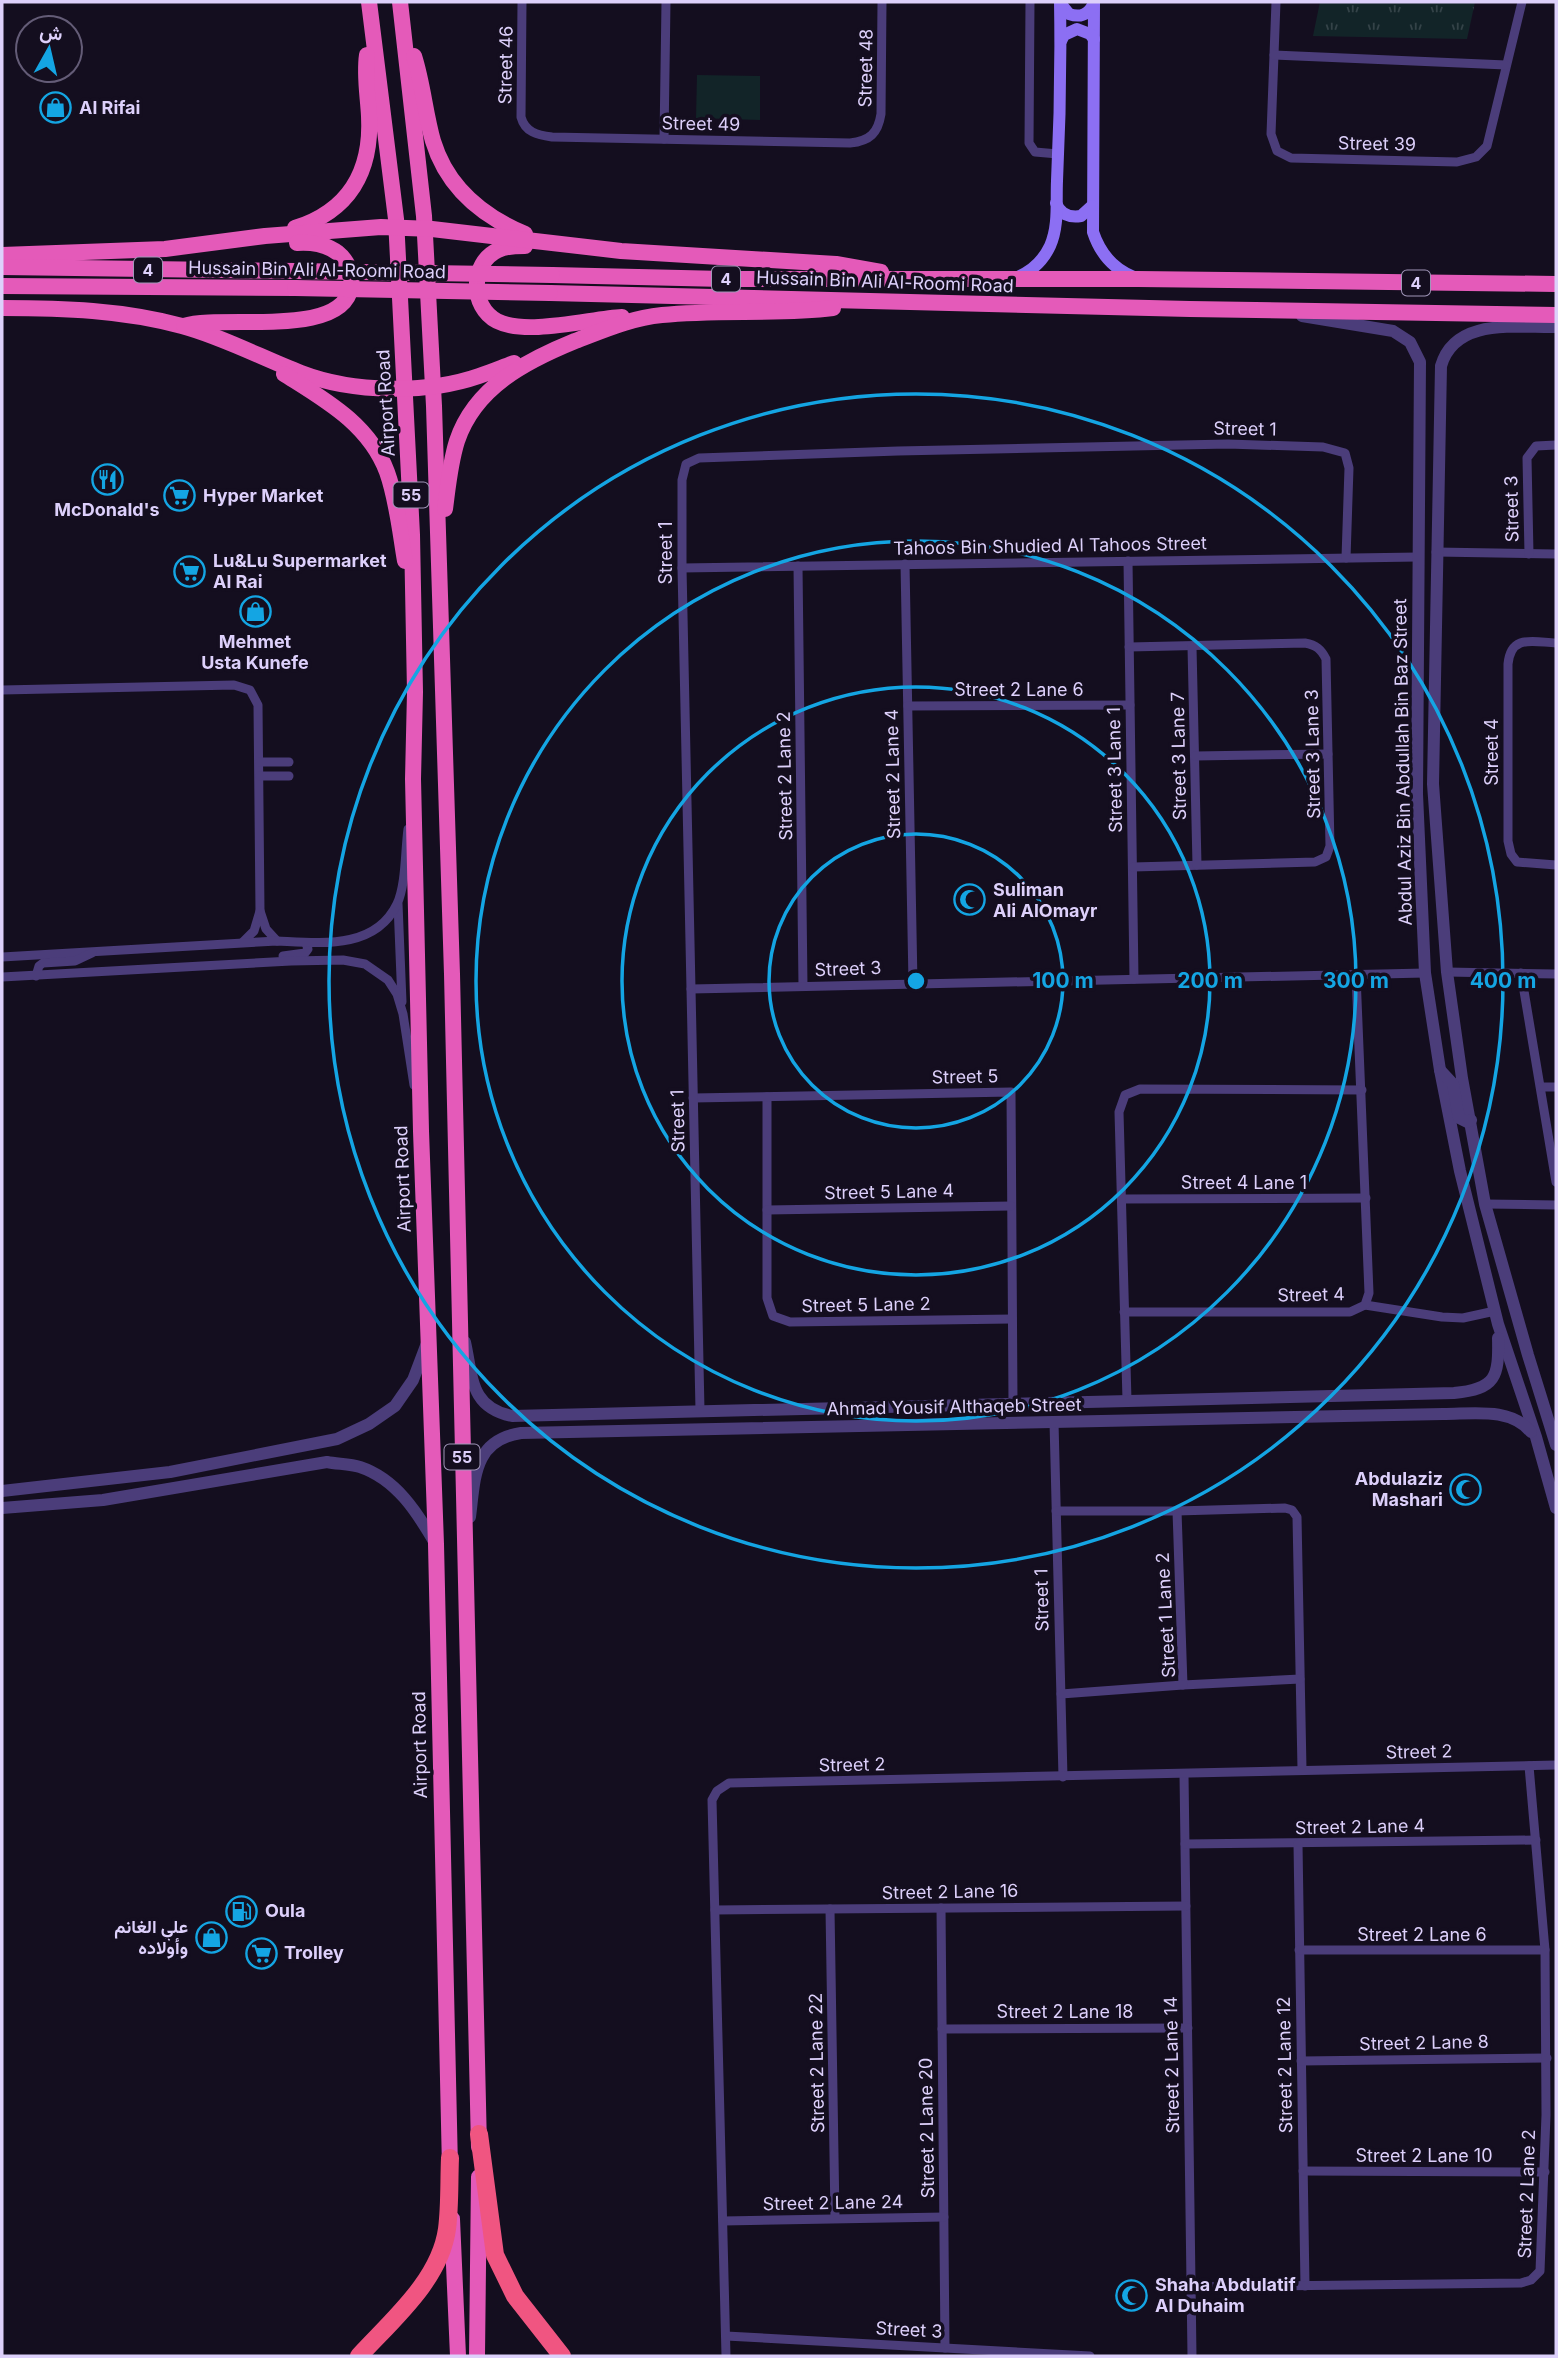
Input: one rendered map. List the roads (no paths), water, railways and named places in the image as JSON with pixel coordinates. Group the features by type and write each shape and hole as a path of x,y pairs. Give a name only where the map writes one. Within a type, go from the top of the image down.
{"highway":[{"name":"Airport Road","path":"369,2 396,227 412,535 415,692 413,779 421,1131 436,1544 450,2158 458,2356"},
{"name":"55","path":"400,2 425,229 439,558 452,974 479,2134 477,2356"},
{"path":"403,28 422,86 432,138 447,172 470,201 487,215 505,226 544,241"},
{"path":"265,236 321,218 340,204 358,180 368,143 366,69 372,35"},
{"path":"2,255 165,249 265,236 396,227 659,254 836,264 868,268 900,278"},
{"path":"184,326 209,321 303,320 330,313 345,300 351,289 351,276 347,264 339,254 320,244 279,243 265,236"},
{"path":"544,241 531,246 512,246 498,250 486,258 476,285 478,299 486,312 497,321 511,326 532,327 606,318 685,313 797,312 869,301"},
{"name":"Hussain Bin Ali Al-Roomi Road","path":"2,267 759,279 1015,278 1556,284"},
{"name":"Hussain Bin Ali Al-Roomi Road","path":"2,286 550,293 1556,315"},
{"path":"2,308 96,311 184,326 305,375 372,389 433,385 478,377 623,322 643,317"},
{"path":"250,352 338,409 356,424 373,445 390,483 412,602"},
{"path":"439,558 450,469 463,426 479,401 496,384 540,355"},
{"path":"479,2134 495,2255 515,2296 562,2356"},
{"path":"359,2356 411,2299 440,2255 447,2230 450,2158"}],"main road":[{"path":"1060,3 1069,14 1081,16 1087,13 1094,2"},
{"path":"1094,2 1093,232 1104,255 1123,272 1138,279"},
{"path":"1015,278 1037,265 1048,251 1053,237 1058,154 1060,3"},
{"path":"1061,41 1064,35 1077,29 1090,34 1094,39"},
{"path":"1056,202 1061,212 1070,217 1081,216 1092,206"}],"street":[{"name":"Street 46","path":"522,2 521,117 526,128"},
{"path":"664,139 666,2"},
{"name":"Street 48","path":"874,134 879,127 881,114 882,2"},
{"path":"1030,2 1029,143 1035,152 1058,154"},
{"name":"Street 39","path":"1276,2 1271,134 1277,151 1291,158 1457,162 1476,157 1487,146 1522,2"},
{"path":"1274,55 1506,65"},
{"name":"Street 49","path":"526,128 540,136 552,137 850,144 861,142 874,134"},
{"path":"1516,284 1556,276"},
{"name":"Abdul Aziz Bin Abdullah Bin Baz Street","path":"1284,311 1329,321 1383,328 1401,335 1414,348 1420,362 1422,375 1416,734 1425,973 1452,1135 1496,1318 1536,1437 1556,1508"},
{"name":"Abdul Aziz Bin Abdullah Bin Baz Street","path":"1556,327 1499,328 1470,333 1456,340 1444,356 1440,376 1433,784 1447,972 1481,1183 1528,1355 1556,1445"},
{"name":"Street 1","path":"700,1410 682,568 682,480 685,464 691,460 885,451 1228,444 1323,447 1345,453 1349,468 1346,558"},
{"name":"Street 3","path":"1529,554 1527,458 1536,446 1556,445"},
{"path":"1436,552 1556,554"},
{"name":"Tahoos Bin Shudied Al Tahoos Street","path":"682,568 1418,556"},
{"name":"Street 3 Lane 1","path":"1128,561 1134,979"},
{"name":"Street 2 Lane 4","path":"905,564 913,983"},
{"name":"Street 2 Lane 2","path":"798,566 803,986"},
{"name":"Street 4","path":"1556,643 1524,641 1514,646 1509,654 1508,664 1508,841 1511,854 1517,862 1556,865"},
{"name":"Street 3 Lane 3","path":"1129,647 1305,643 1315,645 1322,651 1326,659 1330,846 1326,857 1315,862 1133,866"},
{"name":"Street 3 Lane 7","path":"1192,647 1197,865"},
{"path":"2,690 240,686 254,695 260,762 260,911 254,930 242,943"},
{"name":"Street 2 Lane 6","path":"908,706 1130,705"},
{"path":"1416,734 1421,742 1421,779 1423,783 1433,784"},
{"path":"1195,756 1328,754"},
{"path":"260,762 289,762"},
{"path":"260,776 289,776"},
{"path":"413,779 398,903 403,1014 421,1131"},
{"path":"1417,794 1425,795 1427,801 1431,844 1437,854"},
{"path":"2,957 277,941 306,943 351,940 370,935 383,926 398,903"},
{"path":"260,911 266,929 277,941"},
{"path":"258,964 305,953 308,949 306,943"},
{"path":"36,976 43,963 75,961 97,951"},
{"path":"2,977 344,960 365,964 388,979 397,994 403,1014"},
{"path":"1447,972 1556,974"},
{"name":"Street 3","path":"691,989 1425,973"},
{"path":"1521,973 1556,1182"},
{"name":"Street 4","path":"1124,1312 1350,1311 1365,1305 1369,1293 1356,975"},
{"path":"1440,1070 1453,1084 1459,1118 1467,1122 1471,1120"},
{"path":"1541,1087 1556,1087"},
{"path":"1127,1400 1119,1112 1125,1095 1140,1089 1362,1090"},
{"name":"Street 5","path":"694,1098 1011,1092 1013,1402"},
{"name":"Street 5 Lane 2","path":"767,1097 767,1298 773,1316 790,1322 1012,1319"},
{"path":"1452,1135 1459,1132 1466,1137 1473,1172 1481,1183"},
{"name":"Street 4 Lane 1","path":"1122,1199 1366,1198"},
{"path":"1485,1204 1556,1205"},
{"name":"Street 5 Lane 4","path":"766,1210 1012,1206"},
{"path":"1365,1305 1442,1317 1496,1318"},
{"name":"Ahmad Yousif Althaqeb Street","path":"458,1307 475,1391 489,1408 512,1416 1454,1393 1478,1389 1490,1382 1499,1367 1496,1318"},
{"path":"2,1491 170,1472 337,1438 369,1424 395,1406 413,1380 428,1339"},
{"path":"1411,1415 1417,1411 1451,1409 1457,1405 1458,1398 1454,1393"},
{"path":"937,1425 938,1415 974,1411 984,1403"},
{"path":"521,1433 530,1426 566,1423 582,1413"},
{"name":"Ahmad Yousif Althaqeb Street","path":"465,1563 476,1471 480,1461 495,1442 521,1433 1506,1415 1523,1422 1536,1437"},
{"name":"Street 1","path":"1054,1422 1063,1777"},
{"path":"238,1477 245,1469 244,1462 239,1457"},
{"path":"2,1508 103,1500 327,1462 359,1467 391,1484 416,1510 436,1544"},
{"path":"1056,1511 1292,1510 1297,1517 1302,1769"},
{"name":"Street 1 Lane 2","path":"1177,1511 1184,1685 1300,1679"},
{"path":"1060,1694 1184,1685"},
{"name":"Street 2","path":"726,2356 712,1800 717,1790 729,1783 1556,1765"},
{"name":"Street 2 Lane 2","path":"1191,2287 1521,2283 1531,2280 1540,2271 1547,2058 1545,1950 1529,1766"},
{"name":"Street 2 Lane 14","path":"1184,1774 1192,2356"},
{"name":"Street 2 Lane 4","path":"1185,1844 1536,1840"},
{"name":"Street 2 Lane 12","path":"1297,1844 1305,2286"},
{"name":"Street 2 Lane 16","path":"715,1910 1186,1906"},
{"name":"Street 2 Lane 20","path":"941,1908 945,2348"},
{"name":"Street 2 Lane 22","path":"830,1909 835,2217"},
{"name":"Street 2 Lane 6","path":"1299,1950 1545,1950"},
{"name":"Street 2 Lane 18","path":"942,2029 1188,2028"},
{"name":"Street 2 Lane 8","path":"1301,2061 1547,2058"},
{"name":"Street 2 Lane 10","path":"1303,2171 1545,2172"},
{"name":"Street 2 Lane 24","path":"723,2221 944,2217"},
{"name":"Street 3","path":"726,2336 1013,2354 1090,2356"}],"place":[{"name":"Al Rifai","path":"56,108"},
{"name":"McDonald's","path":"107,480"},
{"name":"Hyper Market","path":"180,496"},
{"name":"Lu&Lu Supermarket Al Rai","path":"190,571"},
{"name":"Mehmet Usta Kunefe","path":"255,612"},
{"name":"Suliman Ali AlOmayr","path":"970,900"},
{"name":"Abdulaziz Mashari","path":"1466,1489"},
{"name":"Oula","path":"242,1911"},
{"name":"علي الغانم وأولاده","path":"211,1937"},
{"name":"Trolley","path":"261,1953"},
{"name":"Shaha Abdulatif Al Duhaim","path":"1132,2295"}]}
